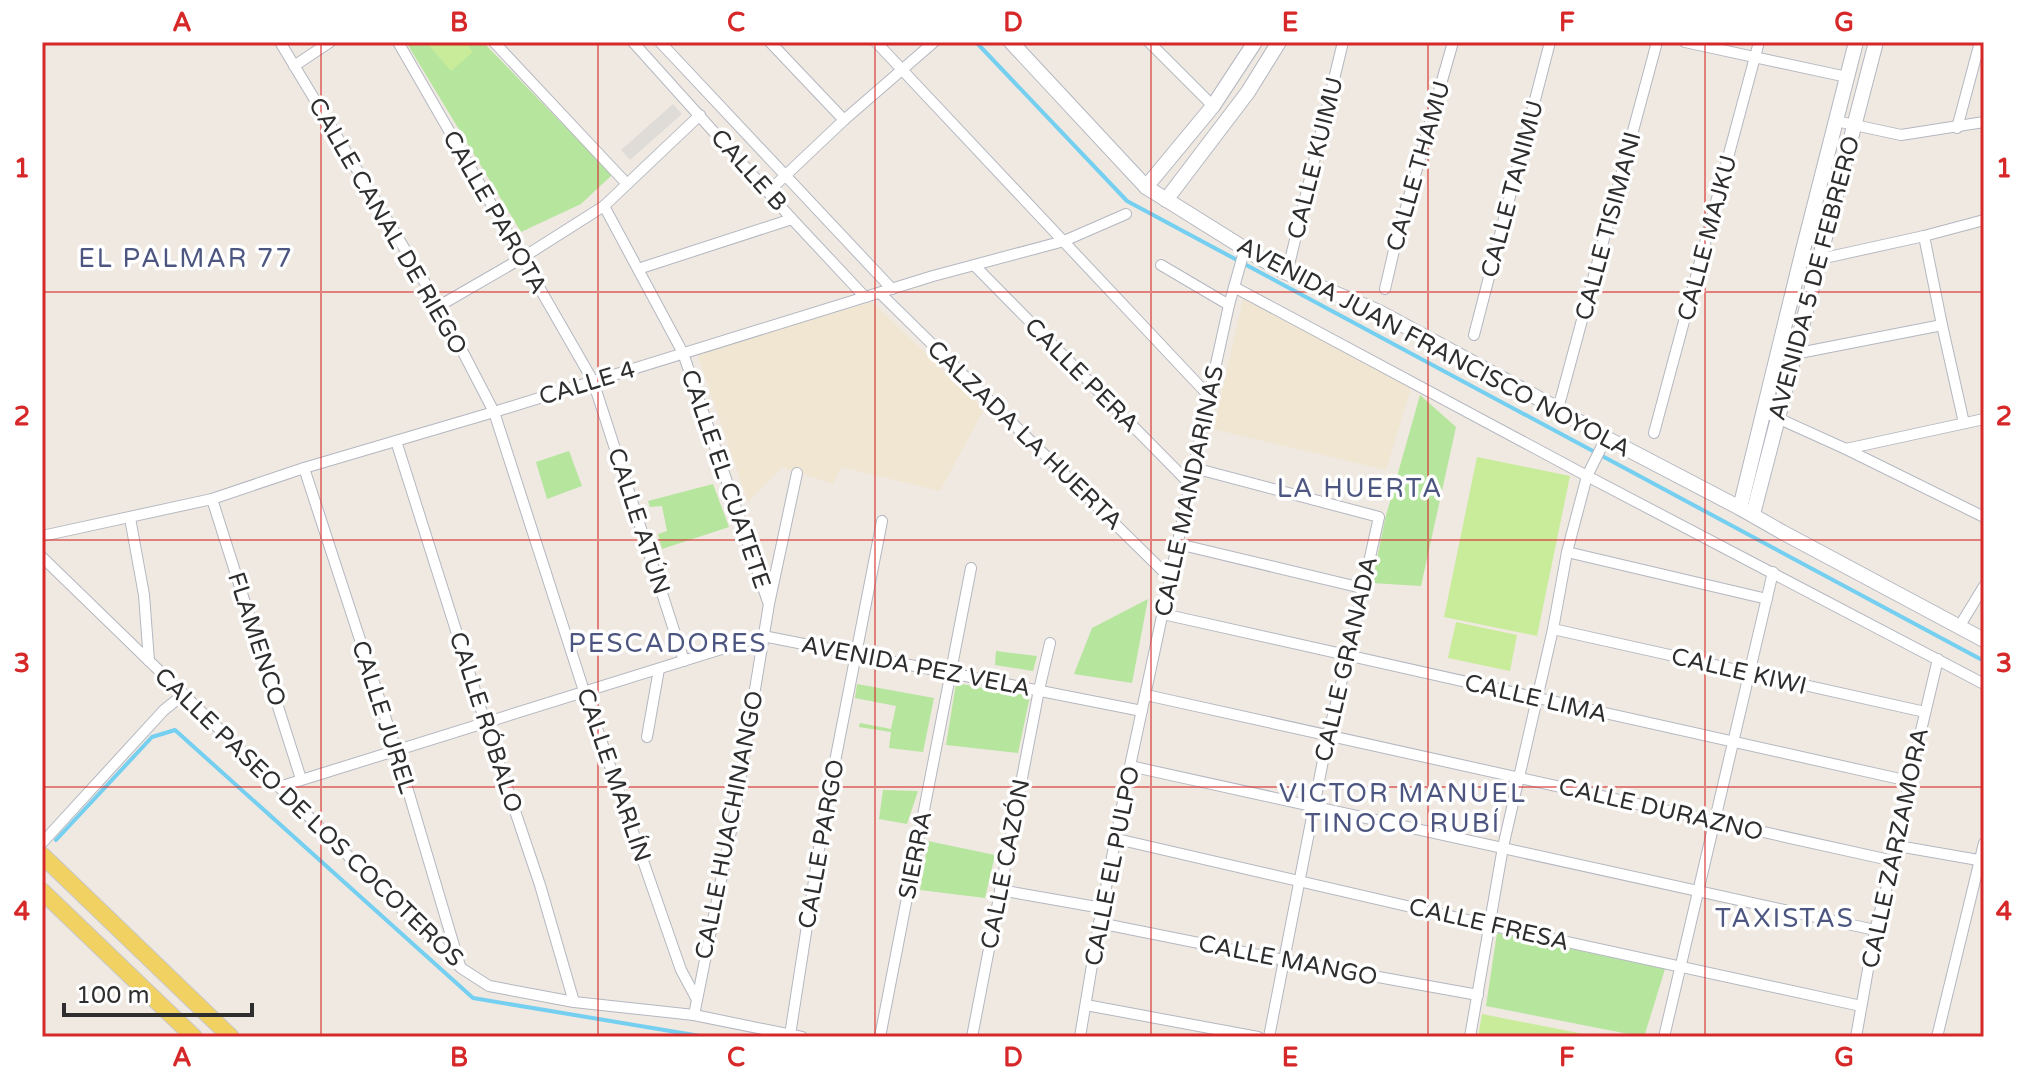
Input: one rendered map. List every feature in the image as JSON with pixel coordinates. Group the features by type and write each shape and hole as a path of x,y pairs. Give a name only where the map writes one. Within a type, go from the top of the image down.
{"main road":[{"path":"42,855 231,1037"},
{"path":"43,896 194,1037"}],"street":[{"name":"CALLE CANAL DE RIEGO","path":"280,42 439,306 494,412"},
{"path":"294,66 330,42"},
{"name":"CALLE PAROTA","path":"398,42 593,381"},
{"path":"494,42 627,184"},
{"name":"CALLE B","path":"633,42 865,297"},
{"path":"660,42 892,289"},
{"path":"770,42 844,120"},
{"path":"876,42 1209,396"},
{"path":"769,191 844,120 934,42"},
{"name":"AVENIDA JUAN FRANCISCO NOYOLA","path":"1011,42 1146,187 1244,253 1379,312 1558,409 1603,443 1747,511 1984,640"},
{"path":"1149,42 1213,106"},
{"path":"1166,200 1248,92 1279,42"},
{"name":"CALLE KUIMU","path":"1287,273 1343,42"},
{"name":"CALLE THAMU","path":"1385,289 1453,42"},
{"name":"CALLE TANIMU","path":"1474,335 1550,42"},
{"name":"CALLE TISIMANI","path":"1558,409 1657,42"},
{"path":"1685,42 1847,77"},
{"name":"CALLE MAJKU","path":"1654,433 1759,42"},
{"name":"AVENIDA 5 DE FEBRERO","path":"1747,511 1771,415 1802,254 1856,42"},
{"name":"AVENIDA 5 DE FEBRERO","path":"1771,415 1794,354 1876,42"},
{"path":"1957,128 1980,42"},
{"path":"1146,187 1213,106 1254,45 1271,58"},
{"path":"439,306 604,206 700,115"},
{"path":"1836,121 1901,135 1984,122"},
{"name":"CALLE EL CUATETE","path":"604,206 683,353 769,604"},
{"name":"CALLE 4","path":"42,536 212,499 304,468 933,276 1064,241 1126,214"},
{"path":"638,269 792,219"},
{"path":"1802,254 1820,259 1984,220"},
{"path":"1924,236 1964,423"},
{"name":"CALLE MANDARINAS","path":"1146,695 1229,305 1244,253"},
{"path":"1161,265 1229,305"},
{"name":"CALLE PERA","path":"975,266 1190,484"},
{"path":"1236,282 1984,684"},
{"name":"CALZADA LA HUERTA","path":"880,293 1170,578"},
{"path":"1794,354 1942,325"},
{"name":"CALLE ATÚN","path":"593,381 684,661"},
{"name":"CALLE MARLÍN","path":"494,412 584,691 681,970 696,998"},
{"path":"1771,415 1984,516"},
{"path":"1846,449 1984,419"},
{"name":"CALLE RÓBALO","path":"396,441 540,885 574,1002"},
{"path":"1470,1037 1503,847 1553,629 1567,552 1589,471 1603,443"},
{"name":"CALLE JUREL","path":"304,468 396,750 461,968"},
{"name":"CALLE GRANADA","path":"1194,468 1379,517 1328,735 1269,1037"},
{"name":"CALLE HUACHINANGO","path":"694,1015 735,811 769,604 797,473"},
{"name":"FLAMENCO","path":"212,499 301,779"},
{"path":"130,518 144,595 149,661"},
{"name":"CALLE PARGO","path":"790,1035 823,823 882,521"},
{"path":"1178,544 1362,588"},
{"path":"1567,552 1767,599"},
{"name":"CALLE PASEO DE LOS COCOTEROS","path":"42,557 461,968 489,986 574,1002 694,1015 802,1037"},
{"name":"SIERRA","path":"880,1037 971,568"},
{"path":"1664,1037 1773,572"},
{"path":"1959,627 1984,586"},
{"name":"CALLE LIMA","path":"1163,614 1909,781"},
{"name":"CALLE KIWI","path":"1553,629 1925,712"},
{"name":"AVENIDA PEZ VELA","path":"279,787 763,636 1142,711"},
{"name":"CALLE CAZÓN","path":"972,1037 1050,643"},
{"name":"CALLE ZARZAMORA","path":"1856,1037 1875,930 1898,846 1909,781 1938,659"},
{"path":"647,737 659,669"},
{"path":"42,843 164,710 184,694"},
{"name":"CALLE EL PULPO","path":"1080,1037 1099,923 1146,695"},
{"name":"CALLE DURAZNO","path":"1146,695 1894,861"},
{"path":"1130,766 1875,930"},
{"name":"CALLE FRESA","path":"1117,839 1489,925 1861,1006"},
{"path":"1937,1037 1984,843"},
{"path":"1898,846 1982,860"},
{"path":"1000,890 1102,908"},
{"name":"CALLE MANGO","path":"1099,923 1478,995"},
{"path":"1086,1005 1258,1037"}],"shaded area":[{"path":"673,104 682,114 630,160 621,150"},
{"path":"1244,296 1411,388 1386,470 1213,429"},
{"path":"872,302 984,409 940,491 841,467 833,484 782,467 748,502 697,353"}],"green space":[{"path":"406,42 483,42 612,175 581,204 521,232"},
{"path":"426,42 465,42 473,52 451,71"},
{"path":"1420,395 1456,427 1421,586 1372,583 1385,519"},
{"path":"569,451 582,486 547,499 536,462"},
{"path":"1477,457 1570,476 1537,636 1444,617"},
{"path":"713,484 729,527 662,549 658,534 667,531 662,506 650,507 648,501"},
{"path":"1148,599 1132,683 1074,674 1092,628"},
{"path":"1456,622 1517,635 1510,671 1448,658"},
{"path":"996,651 1037,656 1033,671 995,665"},
{"path":"956,683 1030,696 1018,753 946,745"},
{"path":"857,684 934,698 923,752 889,748 891,732 859,727 860,723 891,729 896,706 855,698"},
{"path":"883,790 918,791 907,824 879,819"},
{"path":"928,841 995,855 985,898 920,890"},
{"path":"1497,933 1665,969 1644,1037 1486,1006"},
{"path":"1482,1014 1599,1037 1478,1037"}],"waterway":[{"path":"976,42 1127,201 1984,661"},
{"path":"56,840 152,737 175,730 473,998 706,1037"}],"district":[{"name":"EL PALMAR 77","path":"186,258"},
{"name":"LA HUERTA","path":"1360,488"},
{"name":"PESCADORES","path":"668,643"},
{"name":"VICTOR MANUEL TINOCO RUBÍ","path":"1403,808"},
{"name":"TAXISTAS","path":"1785,918"}]}
